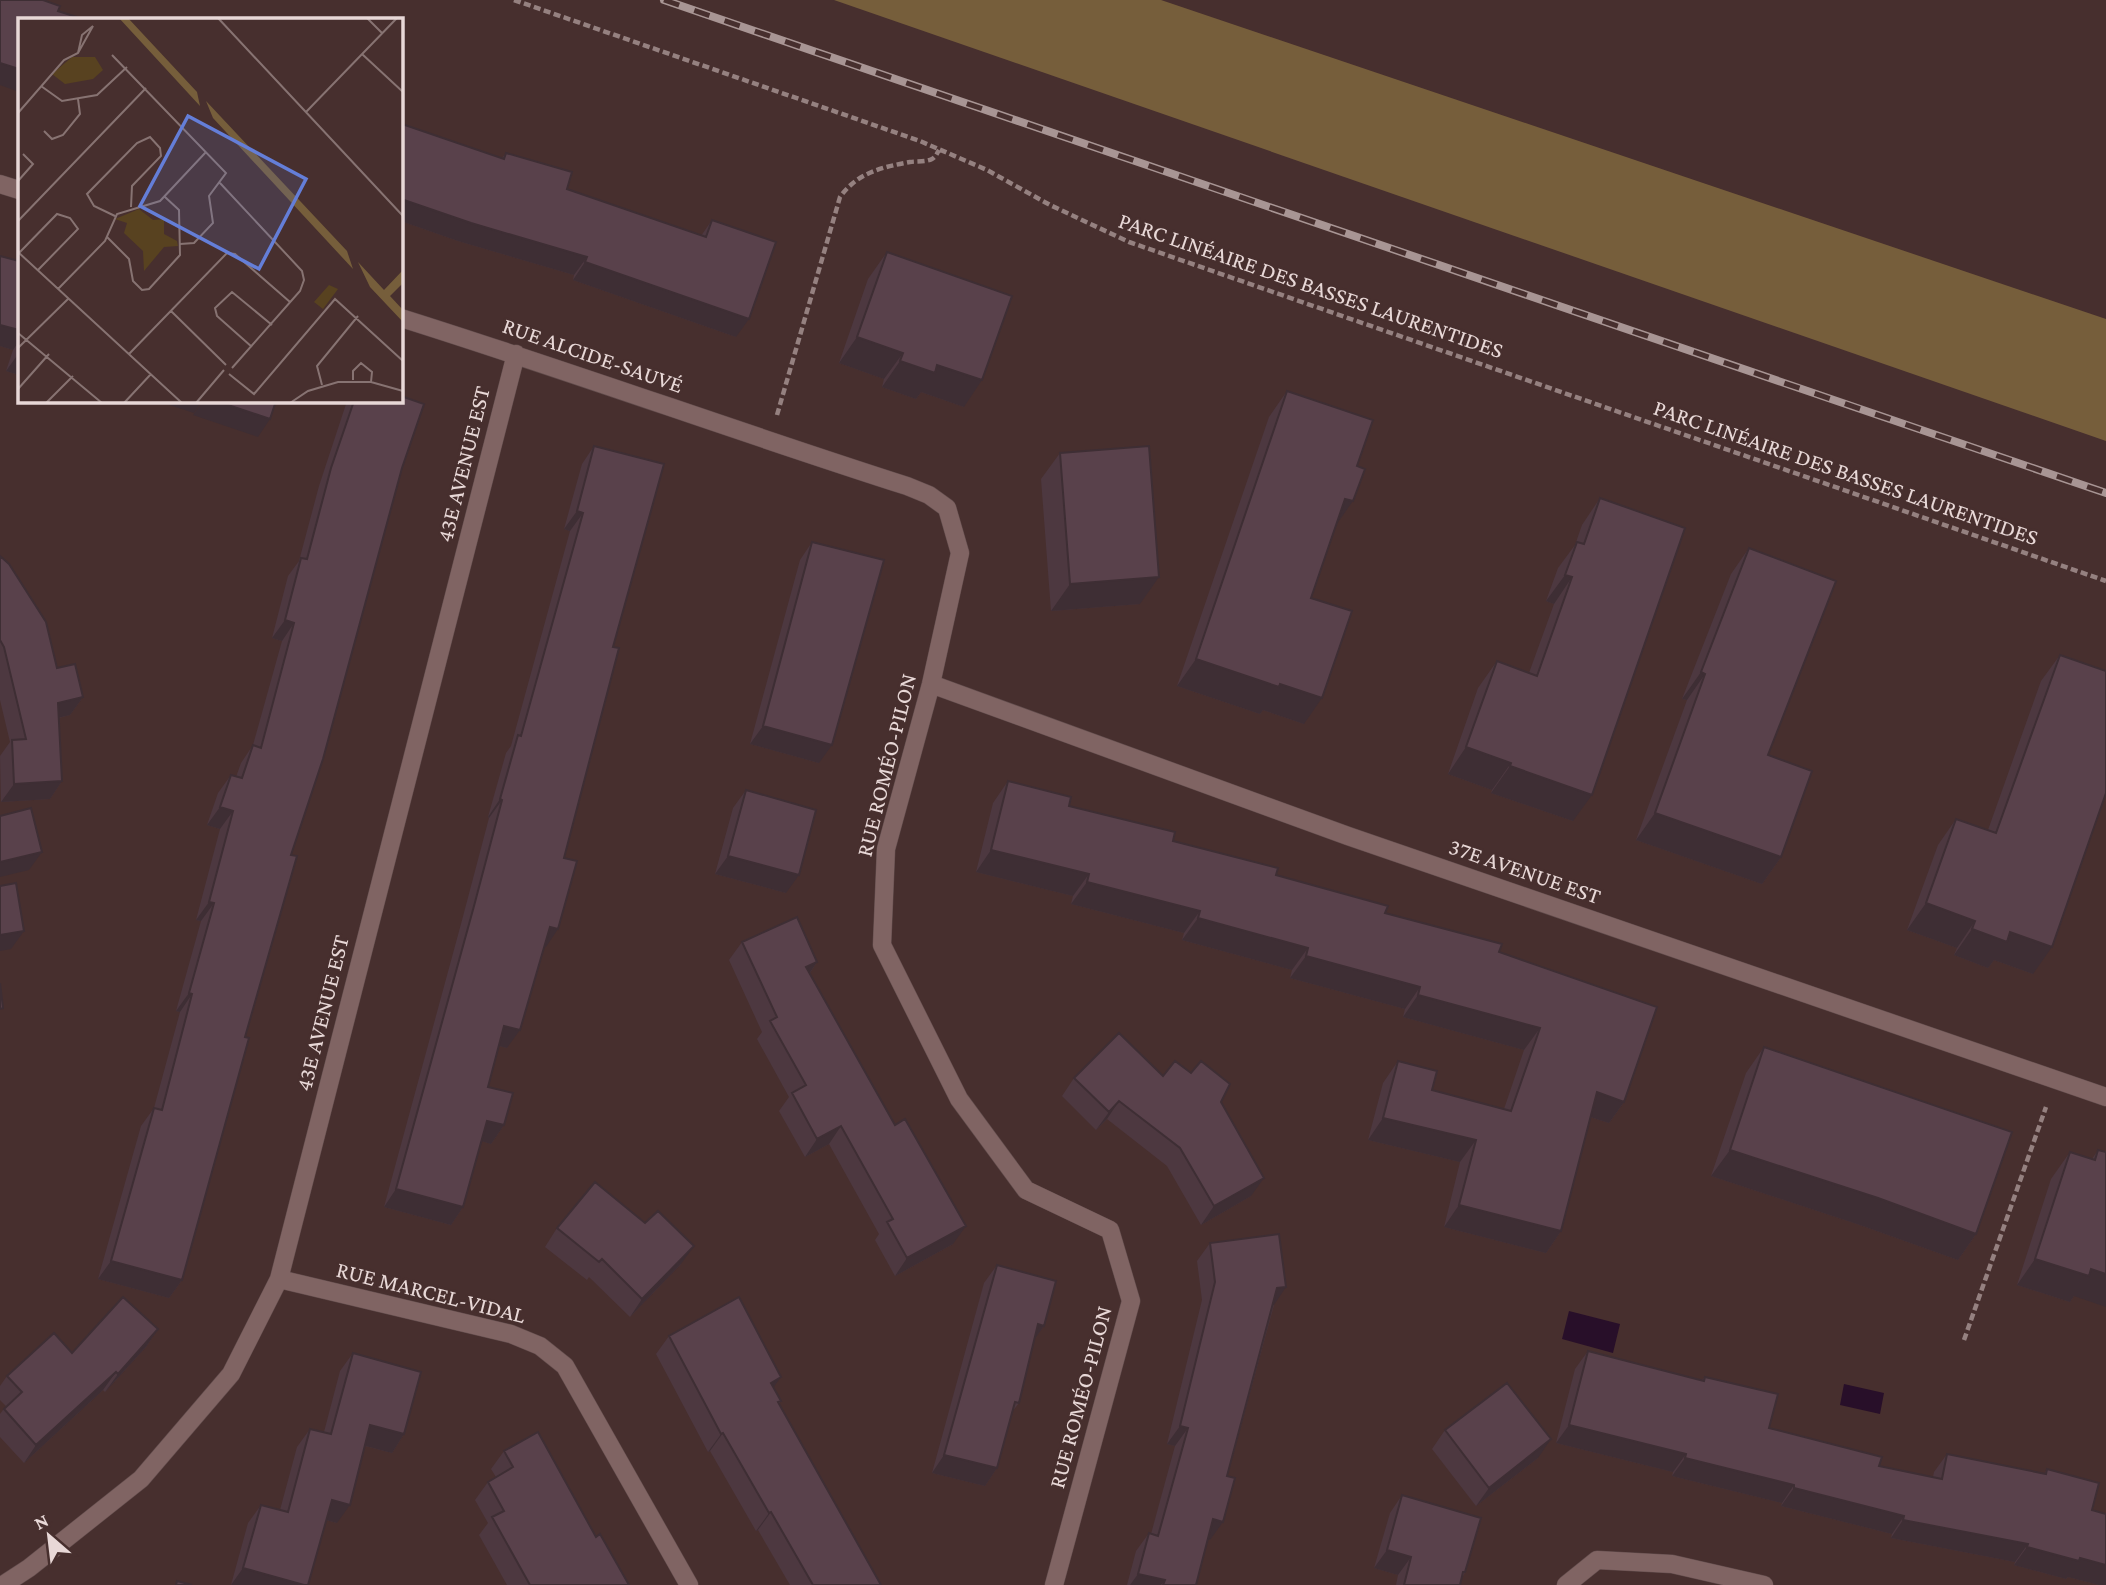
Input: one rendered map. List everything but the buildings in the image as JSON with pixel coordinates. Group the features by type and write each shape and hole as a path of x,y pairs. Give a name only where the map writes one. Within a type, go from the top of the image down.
{"street":[{"path":"0,184 18,190"},
{"name":"RUE ALCIDE-SAUVÉ","path":"402,318 516,354 769,442"},
{"name":"43E AVENUE EST","path":"3,1585 29,1568 141,1479 231,1374 279,1279 516,354"},
{"name":"RUE ROMÉO-PILON","path":"769,442 929,495 947,508 960,553 931,684 886,849 883,945 959,1100 1026,1190 1110,1230 1131,1301 1054,1585"},
{"name":"37E AVENUE EST","path":"931,684 1348,836 2106,1097"},
{"name":"RUE MARCEL-VIDAL","path":"279,1279 511,1335 540,1346 565,1366 689,1585"},
{"path":"1566,1585 1597,1560 1672,1564 1765,1585"}],"path":[{"name":"PARC LINÉAIRE DES BASSES LAURENTIDES","path":"514,0 860,118 988,170 1062,211 1129,242 2106,581"},
{"path":"778,412 840,197 855,180 867,173 933,158 939,150"},
{"path":"1964,1340 2056,1079"}],"shaded area":[{"path":"834,0 1161,0 2106,319 2106,441"},
{"path":"1569,1311 1620,1324 1613,1353 1562,1339"},
{"path":"1844,1384 1884,1393 1880,1414 1840,1405"}],"railway":[{"path":"664,0 2106,493"}]}
